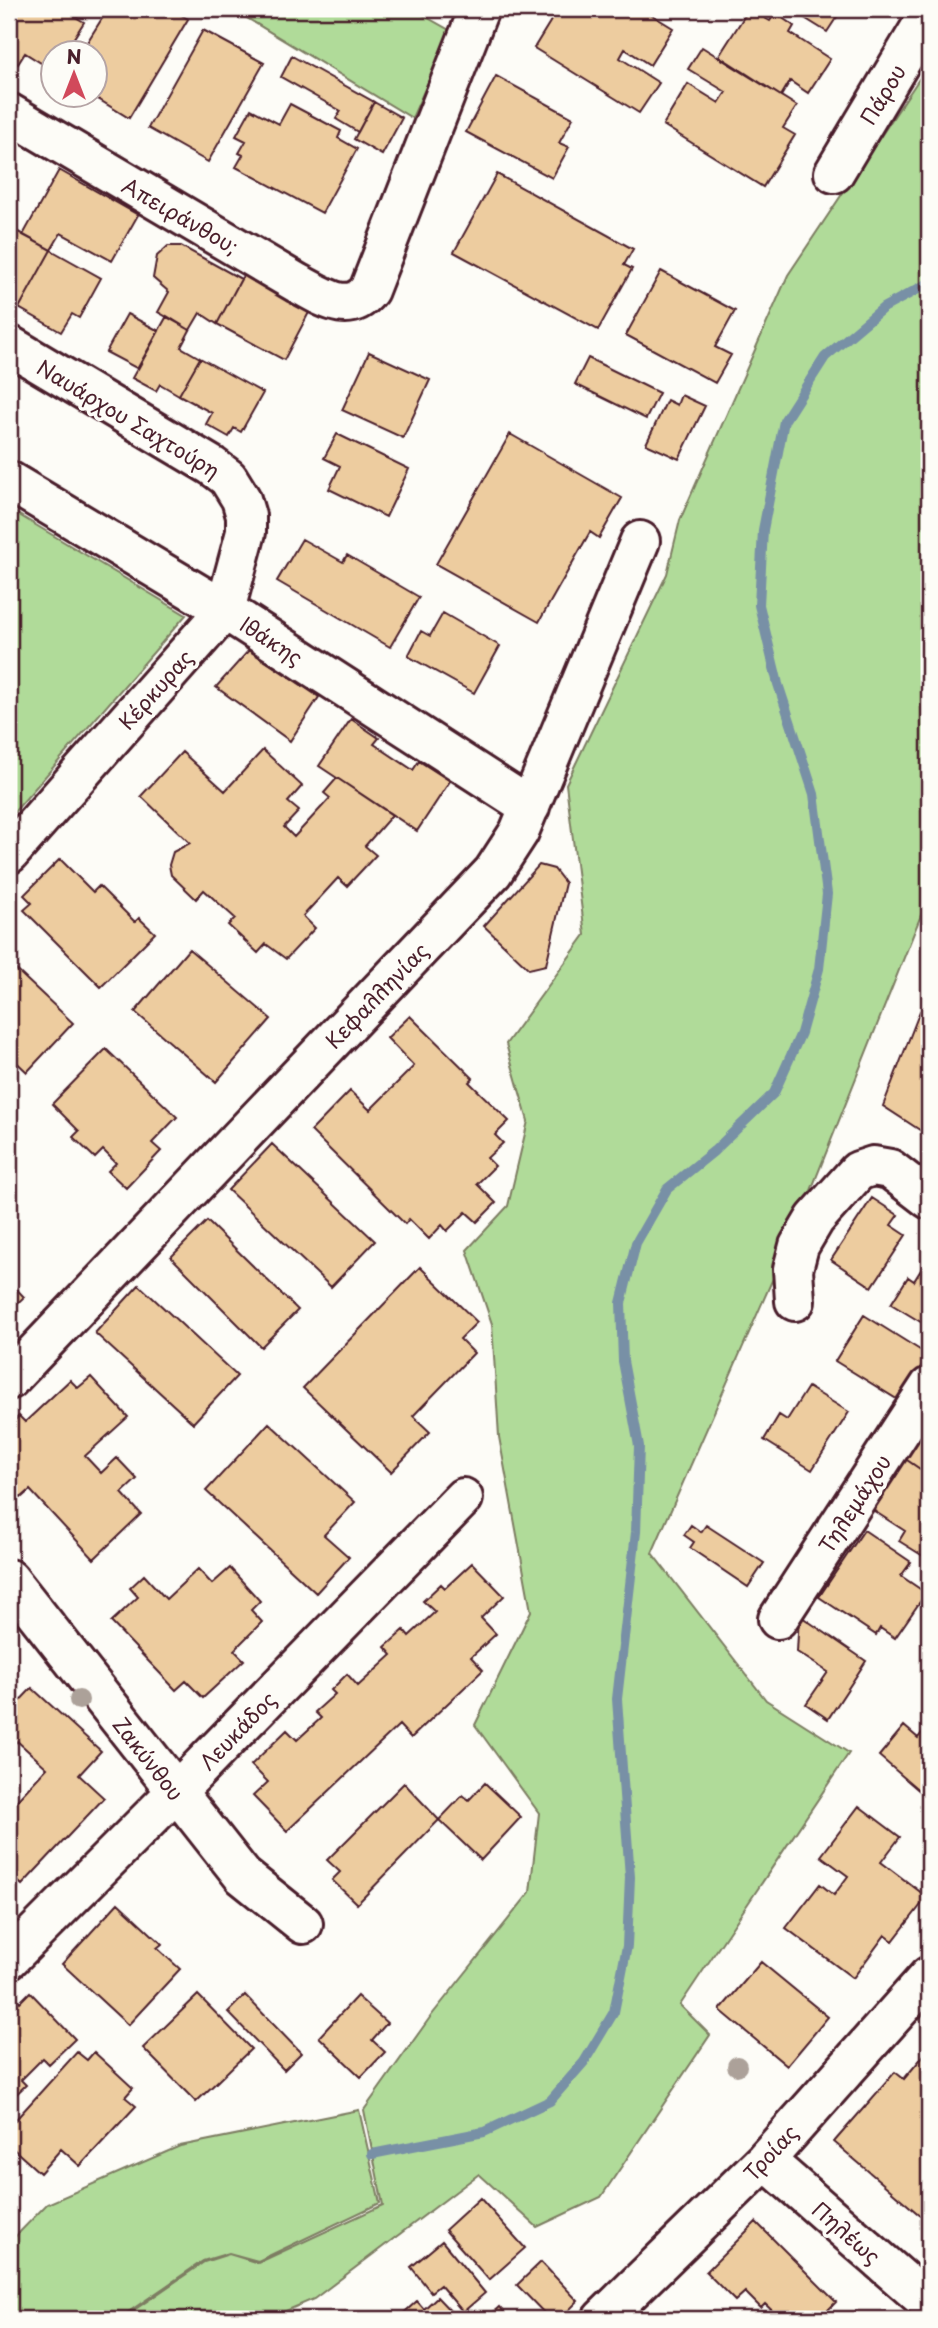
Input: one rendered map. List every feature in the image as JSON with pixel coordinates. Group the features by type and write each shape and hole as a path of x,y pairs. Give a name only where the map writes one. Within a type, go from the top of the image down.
{"street":[{"name":"Απειράνθου;","path":"9,114 297,283 333,301 348,304 357,302 369,290 479,9"},
{"name":"Πάρου","path":"834,173 929,14"},
{"name":"Ναυάρχου Σαχτούρη","path":"9,345 212,466 228,478 241,499"},
{"name":"Ιθάκης","path":"9,481 225,610 530,807"},
{"name":"Κέρκυρας","path":"9,854 225,610 246,533 246,516 241,499"},
{"name":"Κεφαλληνίας","path":"9,1380 494,872 519,832 640,541"},
{"path":"795,1301 793,1269 799,1245 814,1219 858,1171 873,1166 890,1169 929,1199"},
{"name":"Τηλεμάχου","path":"778,1619 929,1387"},
{"name":"Λευκάδος","path":"9,1959 463,1498"},
{"name":"Ζακύνθου","path":"9,1579 243,1876 303,1924"},
{"name":"Τροίας","path":"602,2319 765,2160 929,1976"},
{"name":"Πηλέως","path":"765,2160 929,2303"}],"green space":[{"path":"232,9 412,9 451,31 412,118"},
{"path":"929,64 929,895 804,1208 652,1553 766,1700 849,1753 680,2005 710,2035 601,2197 537,2227 479,2174 314,2299 267,2319 121,2319 204,2262 229,2254 258,2263 383,2205 364,2110 431,2016 530,1892 539,1813 475,1725 531,1611 499,1437 492,1324 467,1250 508,1206 528,1121 506,1044 585,935 566,784 667,574 680,520 788,275"},
{"path":"9,509 186,615 9,818"},
{"path":"359,2110 380,2203 258,2261 229,2253 203,2261 118,2319 9,2319 9,2243 47,2204 180,2146"}],"building":[{"path":"9,9 62,9 84,22 74,38 38,38 38,61 25,53 18,64 9,58"},
{"path":"108,9 171,9 188,19 129,118 108,105 108,38 90,38"},
{"path":"558,9 642,9 673,28 650,65 625,49 620,58 659,83 639,113 534,48"},
{"path":"749,9 770,21 775,13 794,26 790,33 830,59 808,93 790,81 781,96 719,56"},
{"path":"790,9 842,9 827,32"},
{"path":"203,30 264,63 208,162 148,128"},
{"path":"702,47 797,106 783,128 795,135 763,187 663,125 688,84 719,103 726,92 688,69"},
{"path":"292,56 374,102 358,132 336,119 341,111 281,77"},
{"path":"496,76 573,118 559,143 569,147 552,178 466,132"},
{"path":"374,102 402,118 382,155 354,139"},
{"path":"290,104 341,131 338,138 357,149 322,213 236,167 243,155 239,153 246,141 236,136 251,109 279,124"},
{"path":"59,170 138,215 112,261 61,233 51,250 23,235"},
{"path":"497,174 633,249 624,265 632,269 598,330 454,252"},
{"path":"9,227 51,250 19,308 9,302"},
{"path":"168,246 181,246 241,279 217,324 200,313 190,330 158,312 169,292 153,278 157,256"},
{"path":"51,250 101,278 79,318 72,314 61,332 19,308"},
{"path":"247,268 314,303 284,360 217,324"},
{"path":"661,271 735,311 715,347 731,355 715,383 626,335"},
{"path":"127,314 159,331 138,369 106,352"},
{"path":"167,316 190,330 181,347 200,358 179,395 160,384 156,391 132,378"},
{"path":"369,352 430,380 403,438 342,410"},
{"path":"200,358 263,393 241,432 234,428 229,437 206,424 212,413 179,395"},
{"path":"588,358 659,393 646,419 575,384"},
{"path":"681,395 705,406 679,459 646,444 667,400 677,405"},
{"path":"337,434 409,469 386,517 329,489 340,466 324,458"},
{"path":"510,434 622,498 599,538 590,532 539,622 436,564"},
{"path":"302,539 343,562 347,555 419,597 390,647 277,581"},
{"path":"443,613 500,646 474,693 408,656 421,631 430,636"},
{"path":"249,650 319,697 290,741 216,687"},
{"path":"351,719 379,738 374,744 413,770 419,761 450,781 417,831 319,766"},
{"path":"263,750 302,786 288,802 299,811 284,827 294,837 330,798 324,793 337,778 392,815 365,846 376,855 347,886 338,878 303,916 315,928 286,959 266,944 258,953 228,925 235,918 204,890 196,899 171,875 169,865 173,852 190,843 141,796 182,752 225,791"},
{"path":"60,859 93,892 99,886 135,922 139,918 155,933 101,987 24,910 32,903 24,895"},
{"path":"539,865 554,869 565,883 546,965 529,969 484,926"},
{"path":"189,949 271,1019 216,1082 135,1012"},
{"path":"9,963 73,1023 27,1072 9,1055"},
{"path":"920,1011 929,1015 929,1136 883,1106"},
{"path":"410,1016 473,1078 469,1082 509,1121 495,1135 503,1143 487,1158 495,1166 477,1184 496,1203 477,1222 466,1212 447,1231 442,1225 429,1239 409,1219 405,1224 311,1131 350,1091 370,1110 414,1066 387,1038"},
{"path":"106,1049 177,1117 152,1143 161,1151 126,1188 108,1171 116,1163 103,1150 95,1158 73,1137 79,1131 52,1104"},
{"path":"272,1144 375,1241 331,1287 228,1190"},
{"path":"872,1198 898,1215 891,1225 906,1235 872,1287 831,1260"},
{"path":"207,1221 298,1310 261,1347 171,1257"},
{"path":"929,1257 929,1327 891,1304 908,1277 914,1281"},
{"path":"420,1267 477,1322 460,1339 474,1353 413,1416 430,1432 391,1472 303,1388"},
{"path":"9,1281 24,1297 9,1311"},
{"path":"139,1285 237,1376 193,1423 95,1333"},
{"path":"864,1315 928,1355 900,1401 835,1361"},
{"path":"91,1377 128,1417 85,1456 101,1473 117,1458 137,1479 122,1493 141,1514 94,1559 30,1490 21,1498 9,1486 9,1426 19,1416 25,1422 70,1380 78,1388"},
{"path":"808,1387 849,1412 812,1470 764,1440 779,1415 787,1420"},
{"path":"929,1419 929,1475 904,1458"},
{"path":"269,1423 355,1502 324,1535 349,1557 316,1593 206,1491"},
{"path":"904,1458 929,1475 928,1559 899,1541 905,1531 871,1509"},
{"path":"691,1525 701,1532 706,1525 764,1563 748,1587 690,1548 694,1542 684,1535"},
{"path":"864,1530 911,1562 901,1576 926,1593 895,1638 880,1628 876,1635 819,1597"},
{"path":"472,1563 504,1596 481,1618 496,1634 471,1657 483,1670 411,1738 399,1725 287,1831 253,1796 268,1782 251,1765 287,1730 297,1740 321,1718 315,1712 335,1694 331,1690 347,1674 358,1686 392,1655 385,1647 404,1630 409,1636 435,1612 423,1601 441,1584 445,1588"},
{"path":"230,1568 260,1601 251,1610 262,1622 234,1650 244,1660 203,1698 186,1681 176,1690 111,1622 138,1597 130,1588 144,1575 166,1599 198,1569 212,1584"},
{"path":"799,1615 866,1661 828,1719 806,1704 828,1672 797,1652"},
{"path":"32,1688 101,1751 79,1775 104,1798 22,1885 9,1873 9,1809 47,1768 17,1741 9,1750 9,1705 12,1709"},
{"path":"929,1724 929,1799 879,1756 904,1726 918,1738"},
{"path":"404,1783 439,1820 357,1904 332,1880 340,1872 327,1860"},
{"path":"485,1783 521,1817 481,1860 439,1820 463,1795 469,1800"},
{"path":"859,1806 900,1837 881,1862 927,1897 893,1941 885,1935 853,1978 786,1928 820,1884 834,1895 848,1876 821,1856"},
{"path":"118,1903 162,1944 157,1948 180,1969 128,2025 62,1964"},
{"path":"761,1962 828,2017 787,2066 720,2010"},
{"path":"30,1992 75,2039 49,2064 43,2058 21,2080 26,2085 9,2101 9,1996 12,1993 20,2002"},
{"path":"198,1995 251,2049 196,2102 143,2048"},
{"path":"245,1995 301,2053 284,2070 228,2012"},
{"path":"357,1996 387,2023 372,2040 385,2052 361,2077 319,2037"},
{"path":"929,2049 929,2223 834,2142 895,2072 904,2079"},
{"path":"77,2052 87,2060 94,2052 133,2088 125,2097 136,2106 80,2166 61,2149 40,2173 9,2145 9,2127"},
{"path":"480,2198 525,2248 489,2280 445,2230"},
{"path":"756,2222 836,2302 819,2319 781,2319 765,2304 761,2308 745,2292 735,2301 706,2272"},
{"path":"442,2241 485,2293 463,2312 440,2285 431,2292 411,2267"},
{"path":"541,2262 578,2301 560,2319 550,2319 517,2285"},
{"path":"437,2297 458,2319 397,2319 417,2301 424,2309"},
{"path":"499,2307 510,2319 486,2319"}],"waterway":[{"path":"372,2154 484,2132 550,2101 584,2062 614,2012 627,1946 630,1877 617,1699 636,1532 639,1446 623,1361 621,1303 636,1243 667,1189 714,1151 774,1093 801,1033 819,969 827,894 814,794 778,684 759,605 763,530 784,421 825,357 883,308 929,283"}]}
